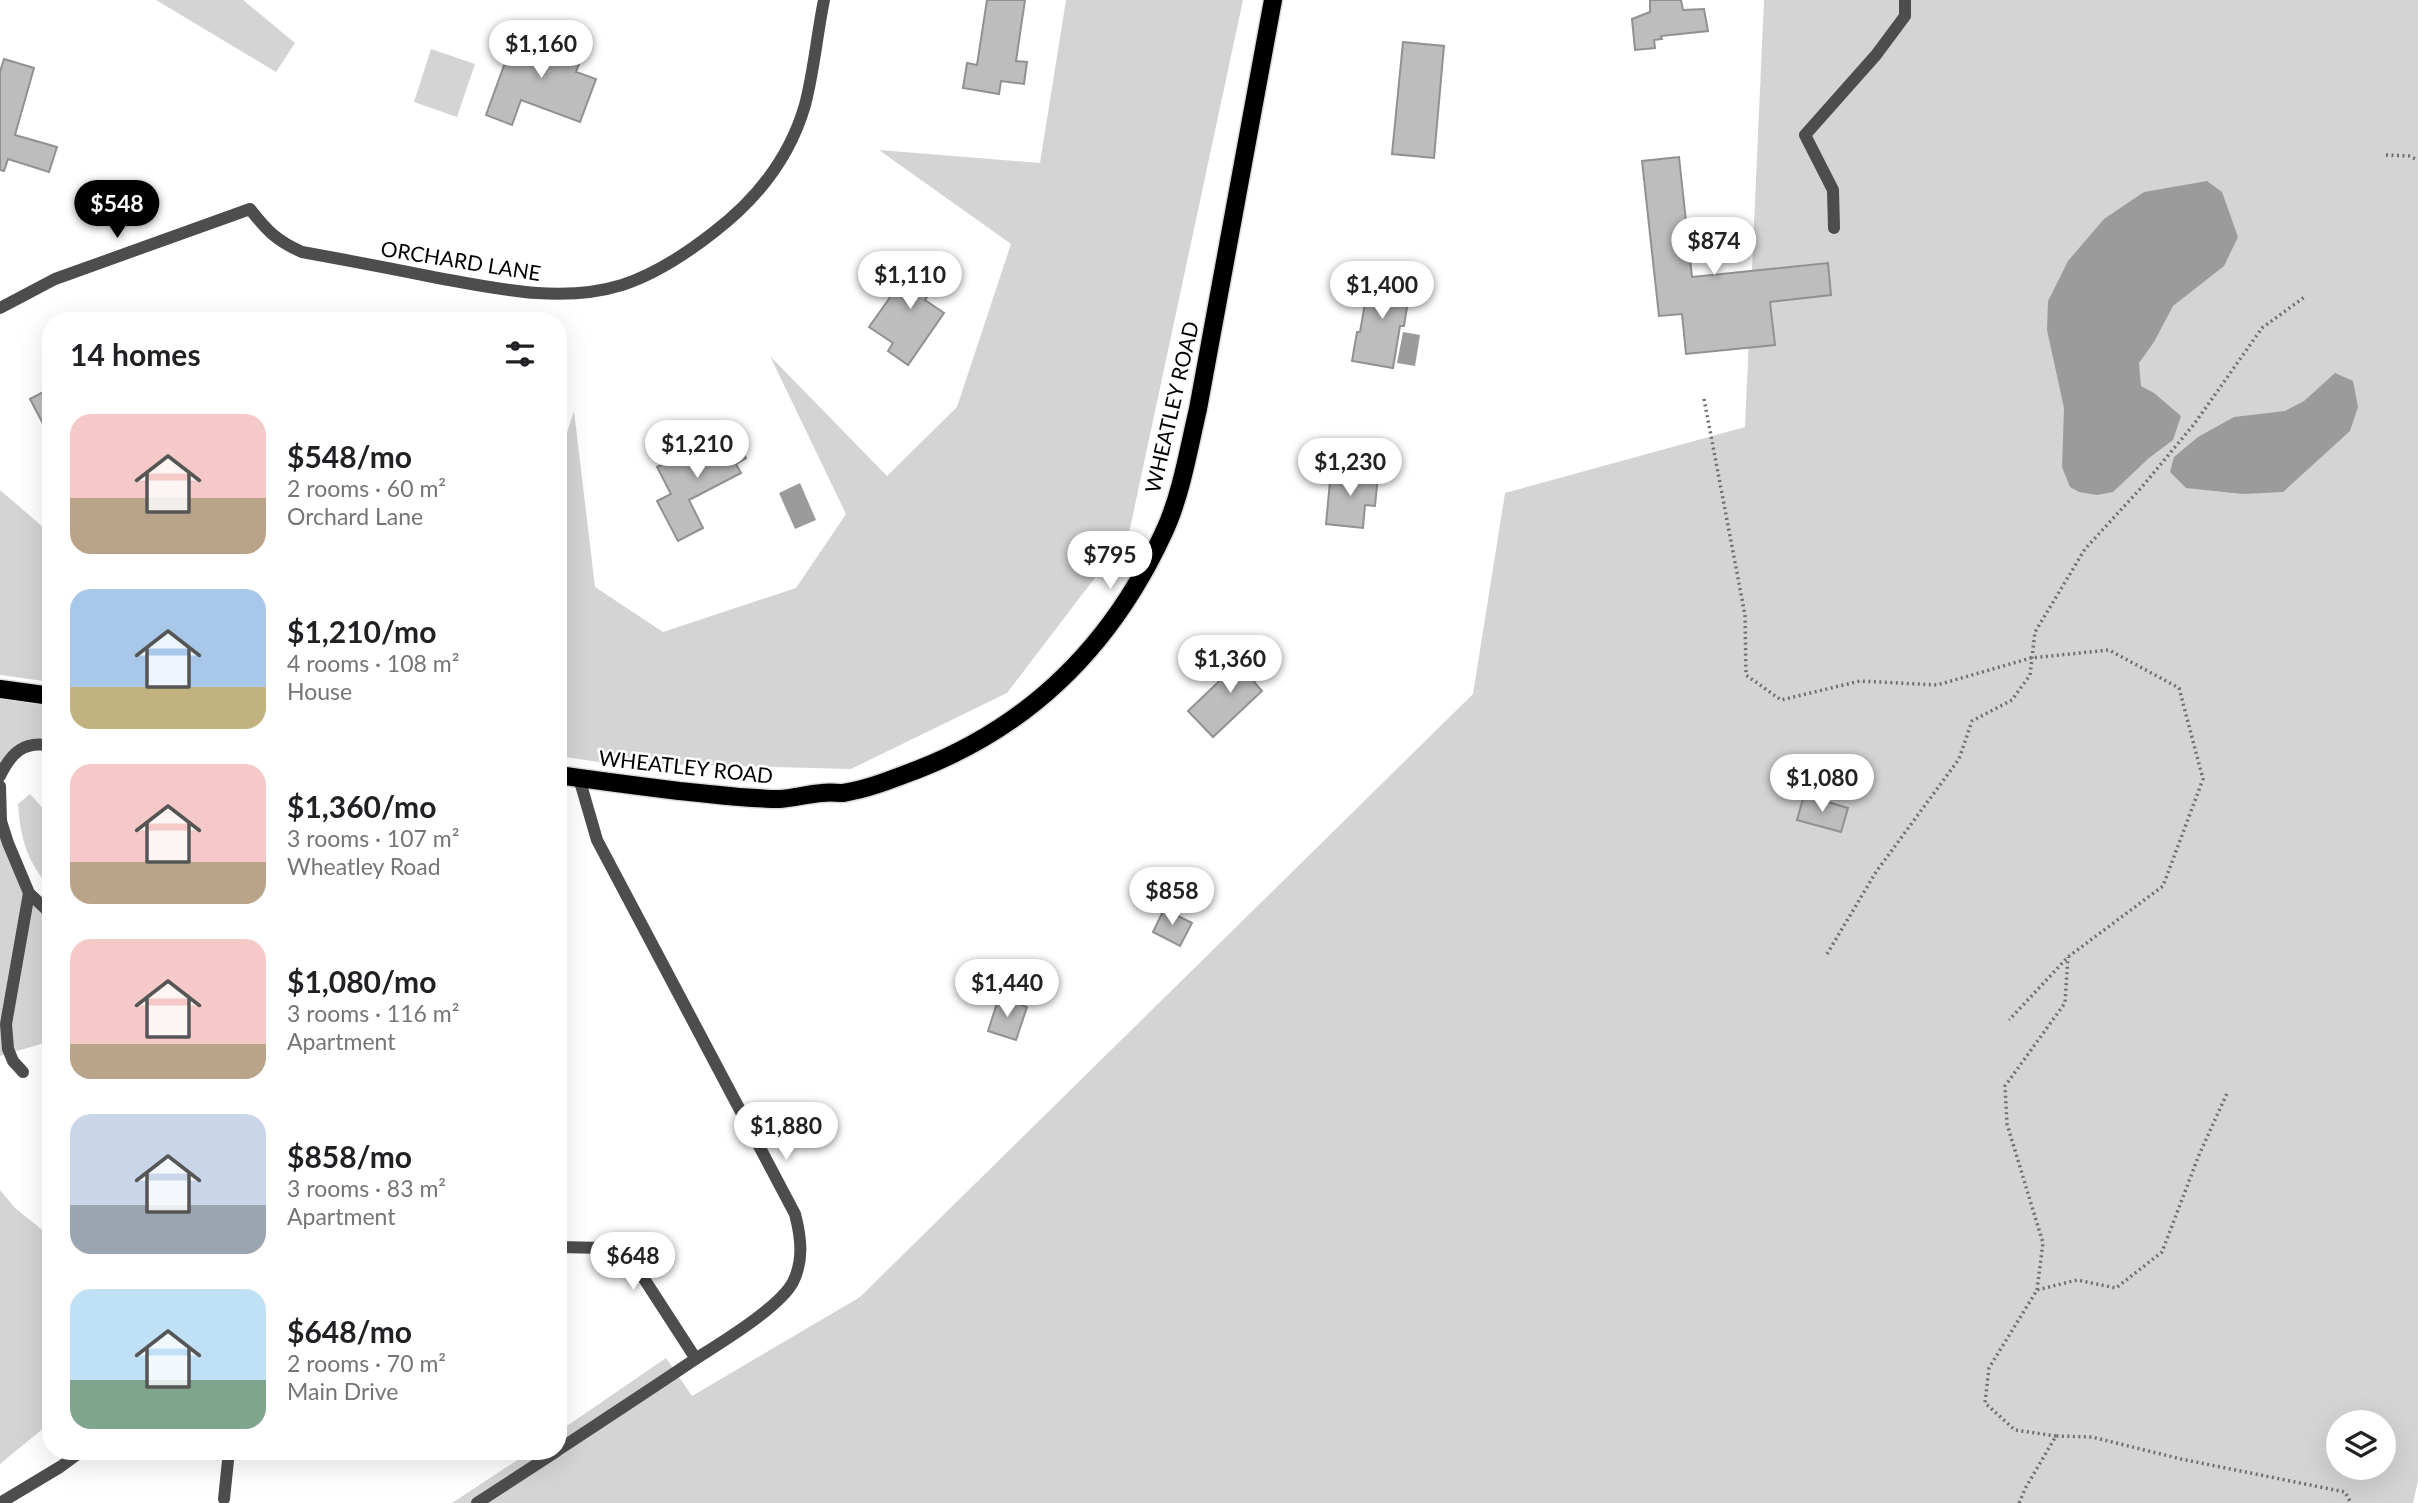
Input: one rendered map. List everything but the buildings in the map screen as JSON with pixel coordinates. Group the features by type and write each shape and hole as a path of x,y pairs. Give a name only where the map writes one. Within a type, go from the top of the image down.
{"main road":[{"name":"WHEATLEY ROAD","path":"567,776 746,797 782,799 844,793 893,779 943,759 993,733 1040,700 1083,659 1135,590 1166,529 1185,464 1199,402 1273,0"},
{"path":"0,689 42,694"}],"street":[{"name":"ORCHARD LANE","path":"0,308 55,279 250,209 267,231 283,244 302,252 546,294 582,293 622,285 662,268 697,246 753,198 776,170 792,138 804,104 824,0"},
{"path":"1834,228 1833,190 1805,135 1876,55 1905,16 1905,0"},
{"path":"0,776 8,758 25,746 42,744"},
{"path":"567,1443 748,1325 787,1291 794,1281 801,1259 800,1232 795,1214 597,839 579,778"},
{"path":"0,786 1,821 8,843 29,893 42,905"},
{"path":"23,1072 13,1061 8,1049 6,1024 29,893"},
{"path":"567,1247 605,1248 626,1258 639,1271 695,1359"},
{"path":"0,1503 69,1460"},
{"path":"224,1499 228,1460"},
{"path":"477,1503 542,1460"}],"path":[{"path":"2386,155 2409,156 2418,160"},
{"path":"1827,954 1875,872 1959,760 1972,721 2012,700 2030,676 2035,632 2085,549 2141,488 2195,422 2262,328 2305,296"},
{"path":"1704,399 1745,615 1746,676 1781,700 1860,681 1937,685 2033,658 2109,650 2179,688 2203,779 2163,886 2067,957 2009,1020"},
{"path":"2067,957 2065,1003 2005,1086 2007,1124 2043,1243 2037,1290 1989,1368 1985,1403 2015,1430 2056,1436 2092,1437 2181,1459 2345,1492 2351,1503"},
{"path":"2037,1290 2077,1280 2116,1288 2162,1252 2199,1155 2228,1091"},
{"path":"2019,1503 2025,1487 2056,1436"}],"shaded area":[{"path":"156,0 243,0 295,43 276,72"},
{"path":"1066,0 1243,0 1129,533 1007,693 851,769 606,763 567,757 567,432 574,411 595,587 663,632 796,588 846,514 770,356 887,476 957,407 1011,244 879,150 1040,163"},
{"path":"1764,0 2418,0 2418,1481 2413,1503 452,1503 517,1460 567,1460 567,1426 666,1358 692,1396 860,1297 1473,694 1505,493 1745,427"},
{"path":"431,49 475,64 457,117 414,102"},
{"path":"2207,181 2222,192 2238,237 2224,266 2173,306 2154,342 2139,363 2141,386 2154,393 2181,416 2173,440 2149,458 2113,492 2097,495 2079,492 2070,487 2062,467 2064,408 2047,330 2048,301 2068,261 2104,219 2144,192"},
{"path":"1403,332 1420,335 1415,366 1397,363"},
{"path":"2335,373 2353,381 2358,407 2350,431 2283,492 2243,494 2186,488 2170,472 2174,457 2198,437 2234,417 2285,411 2304,401"},
{"path":"800,483 816,520 795,529 779,493"},
{"path":"0,490 42,526 42,681 0,675"},
{"path":"0,689 42,695 42,746 25,746 0,776"},
{"path":"0,786 1,821 29,893 42,905 42,1044 0,1056"},
{"path":"30,794 42,807 42,877 27,850 18,804"},
{"path":"0,1190 15,1208 42,1230 42,1429 0,1464"}]}
